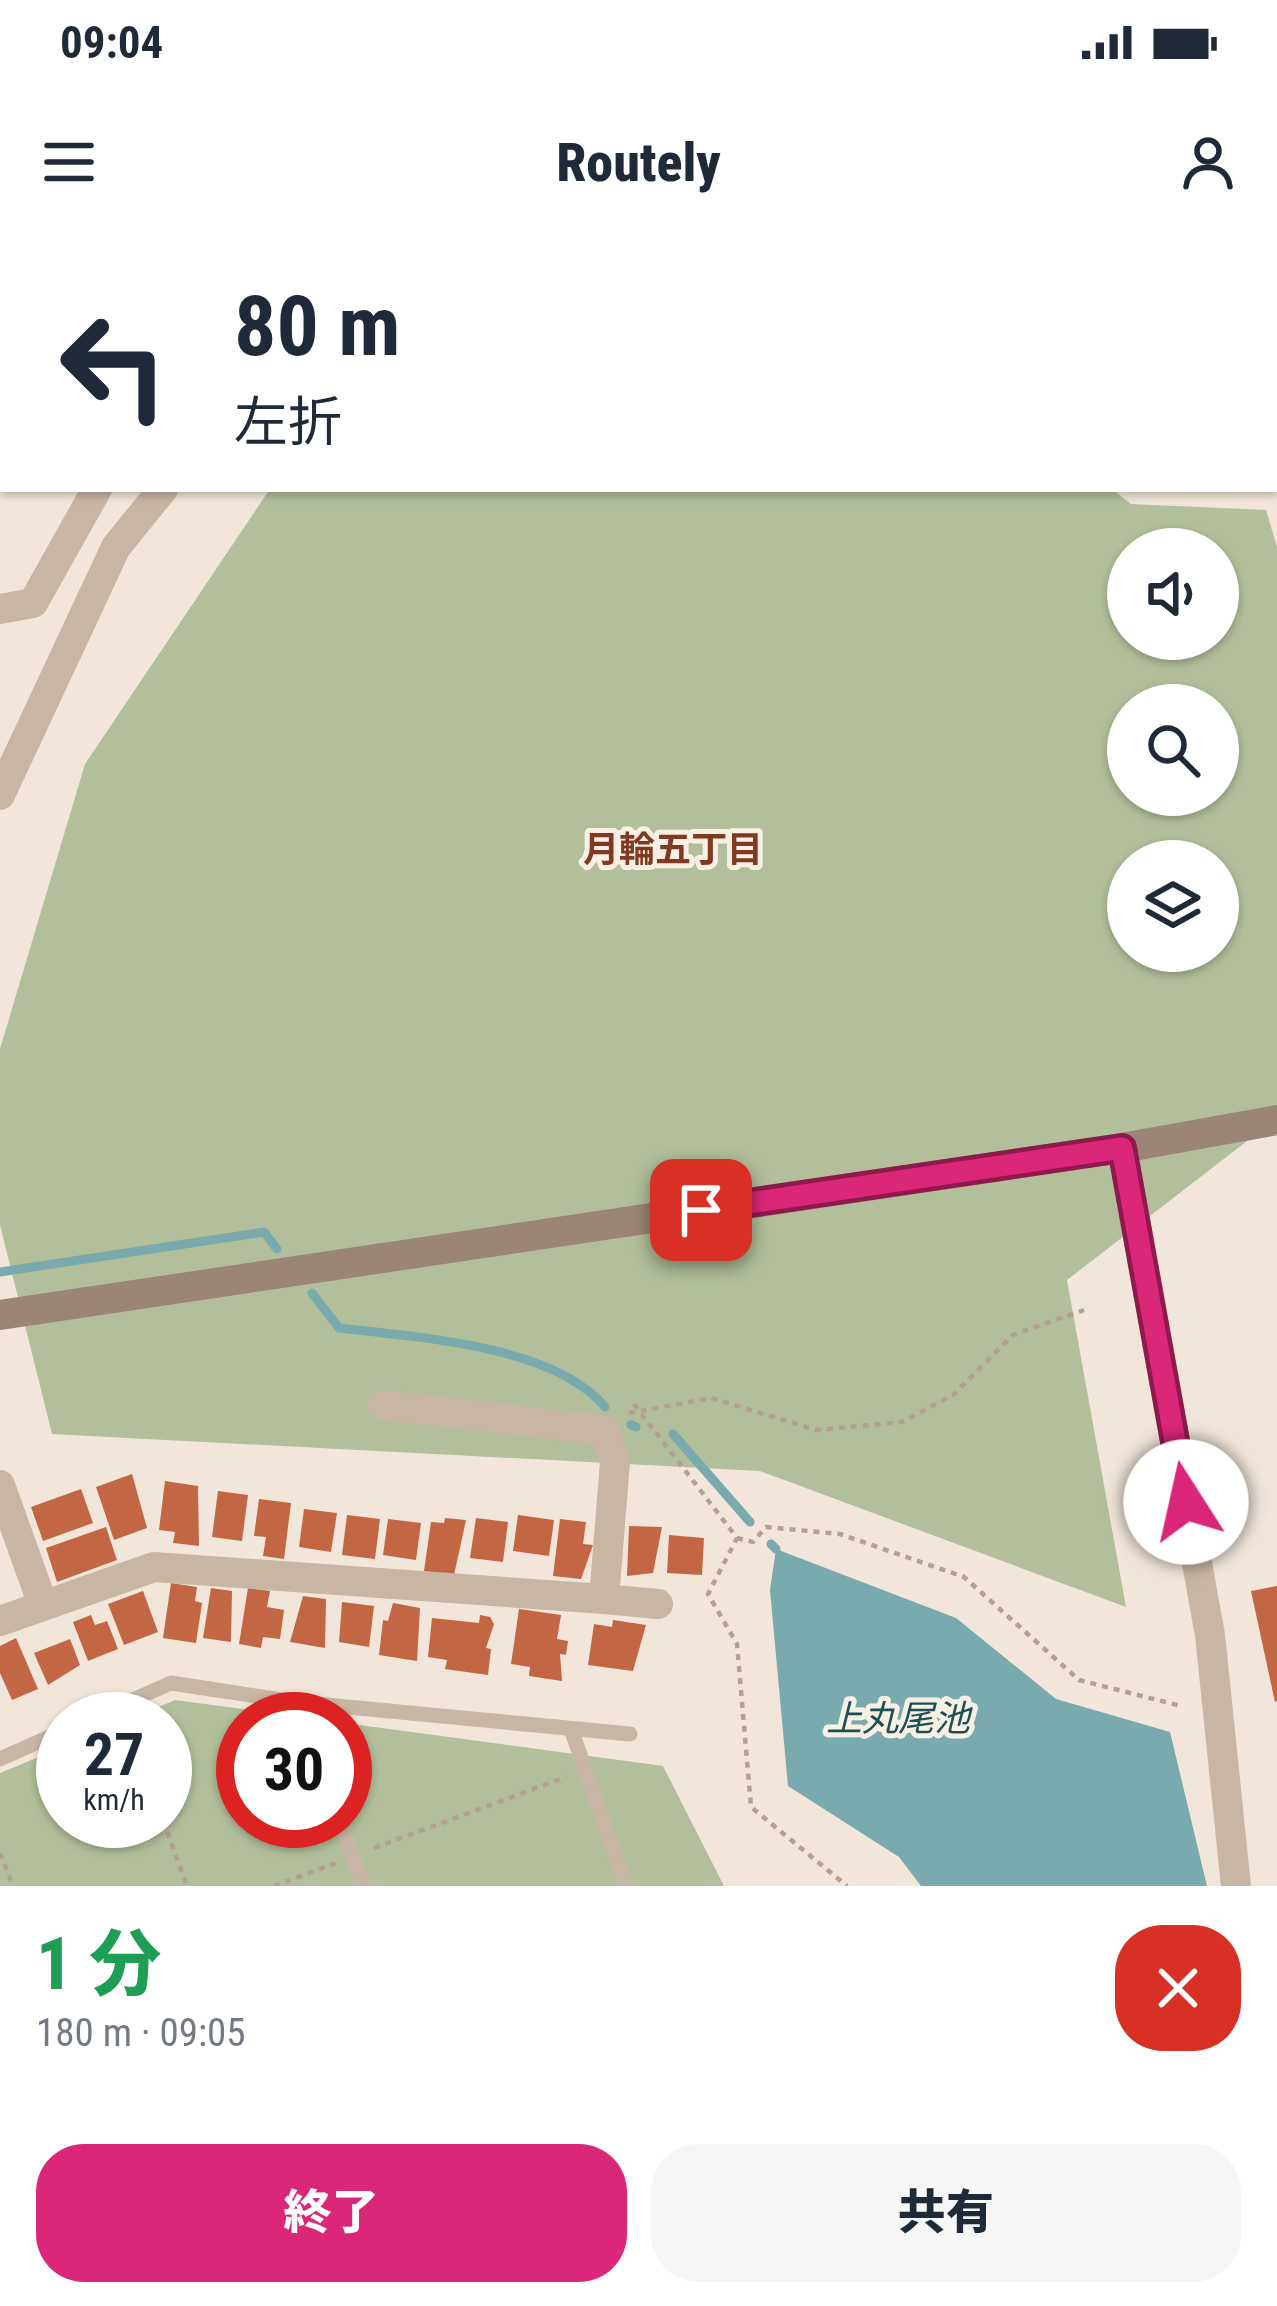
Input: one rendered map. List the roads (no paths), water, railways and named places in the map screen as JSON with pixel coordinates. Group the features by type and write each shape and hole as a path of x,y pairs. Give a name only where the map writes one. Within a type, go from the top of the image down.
{"street":[{"path":"0,609 33,603 95,492"},
{"path":"0,795 116,547 161,492"},
{"path":"0,1315 1122,1148 1277,1120"},
{"path":"1122,1148 1210,1635 1236,1886"},
{"path":"382,1405 604,1430 615,1462 604,1599"},
{"path":"0,1485 44,1605"},
{"path":"0,1621 154,1568 658,1604"}],"lane":[{"path":"151,1692 171,1683 230,1692"},
{"path":"372,1710 631,1734"},
{"path":"571,1729 626,1886"},
{"path":"0,1759 36,1743"},
{"path":"350,1848 364,1886"}],"water":[{"name":"上丸尾池","path":"776,1549 956,1618 1056,1699 1170,1732 1207,1886 921,1886 899,1857 788,1786 770,1590"}],"waterway":[{"path":"0,1272 264,1232 277,1249"},
{"path":"312,1293 339,1328 443,1341 518,1357 582,1386 605,1407"},
{"path":"631,1425 636,1427"},
{"path":"673,1434 750,1522"},
{"path":"771,1544 776,1549"}],"district":[{"name":"月輪五丁目","path":"673,850"}]}
